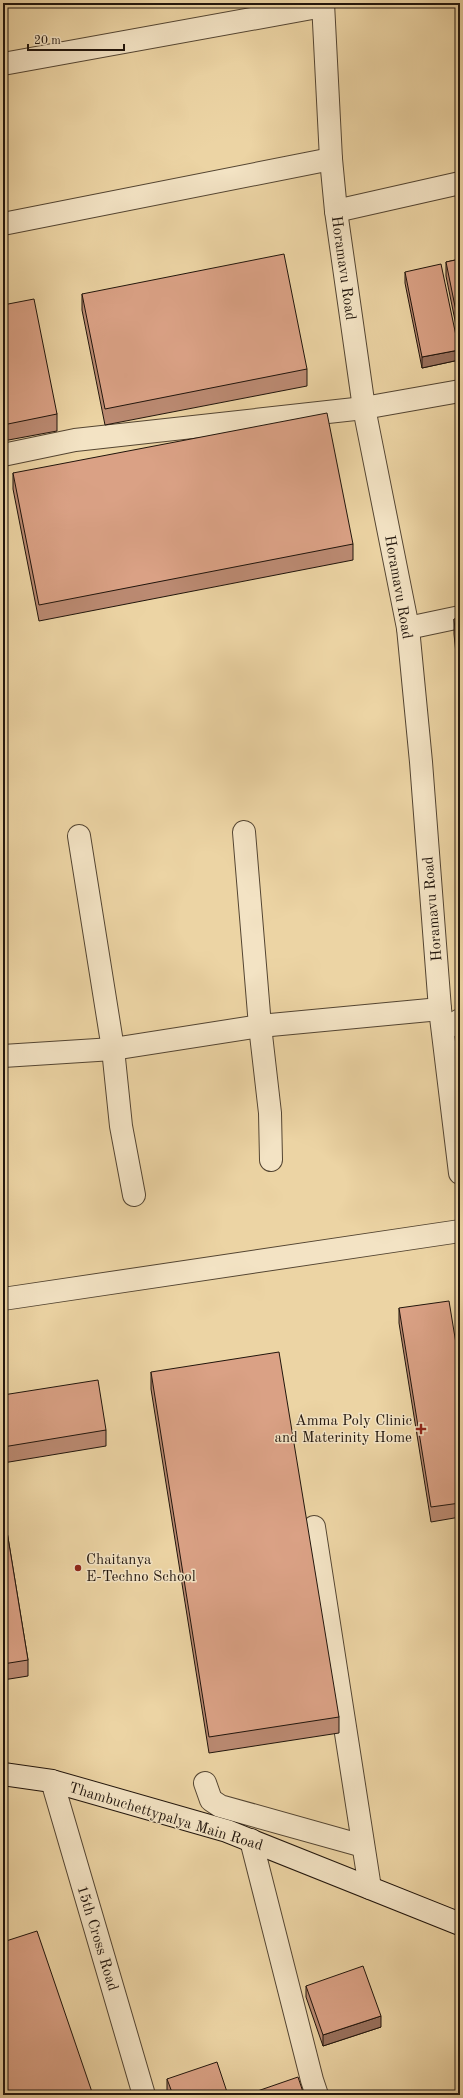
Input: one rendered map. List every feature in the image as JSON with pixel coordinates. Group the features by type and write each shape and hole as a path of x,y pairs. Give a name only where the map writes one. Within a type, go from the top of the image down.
{"street":[{"path":"3,64 323,4"},
{"name":"Horamavu Road","path":"323,4 331,159 336,211 364,408 408,628 421,762 440,1008 451,1025 460,1173"},
{"path":"3,224 331,159"},
{"path":"336,211 460,183"},
{"path":"3,455 75,440 364,408 460,391"},
{"path":"408,628 460,617"},
{"path":"244,832 260,1026 270,1113 271,1160"},
{"path":"79,836 113,1049 121,1126 134,1195"},
{"path":"3,1056 113,1049 260,1026 440,1008"},
{"path":"3,1299 460,1231"},
{"path":"314,1527 370,1888"},
{"name":"Thambuchettypalya Main Road","path":"3,1774 52,1781 227,1831 460,1924"},
{"name":"15th Cross Road","path":"52,1781 144,2095"},
{"path":"205,1783 211,1800 220,1806 363,1846"},
{"path":"251,1840 317,2095"}],"building":[{"path":"284,254 307,369 105,409 82,294"},
{"path":"460,259 460,331 446,262"},
{"path":"441,264 459,350 422,357 405,272"},
{"path":"34,299 57,414 3,425 3,305"},
{"path":"327,413 353,544 39,605 13,473"},
{"path":"454,619 460,619 460,680"},
{"path":"449,1301 460,1368 460,1503 431,1507 399,1308"},
{"path":"279,1352 339,1717 209,1737 151,1372"},
{"path":"98,1380 106,1430 3,1447 3,1395"},
{"path":"3,1507 28,1660 3,1664"},
{"path":"37,1931 93,2095 3,2095 3,1942"},
{"path":"363,1966 381,2016 323,2035 306,1986"},
{"path":"217,2062 228,2095 173,2095 167,2079"},
{"path":"298,2077 304,2095 246,2095"}],"place":[{"name":"Amma Poly Clinic and Materinity Home","path":"421,1429"},
{"name":"Chaitanya E-Techno School","path":"78,1568"}]}
